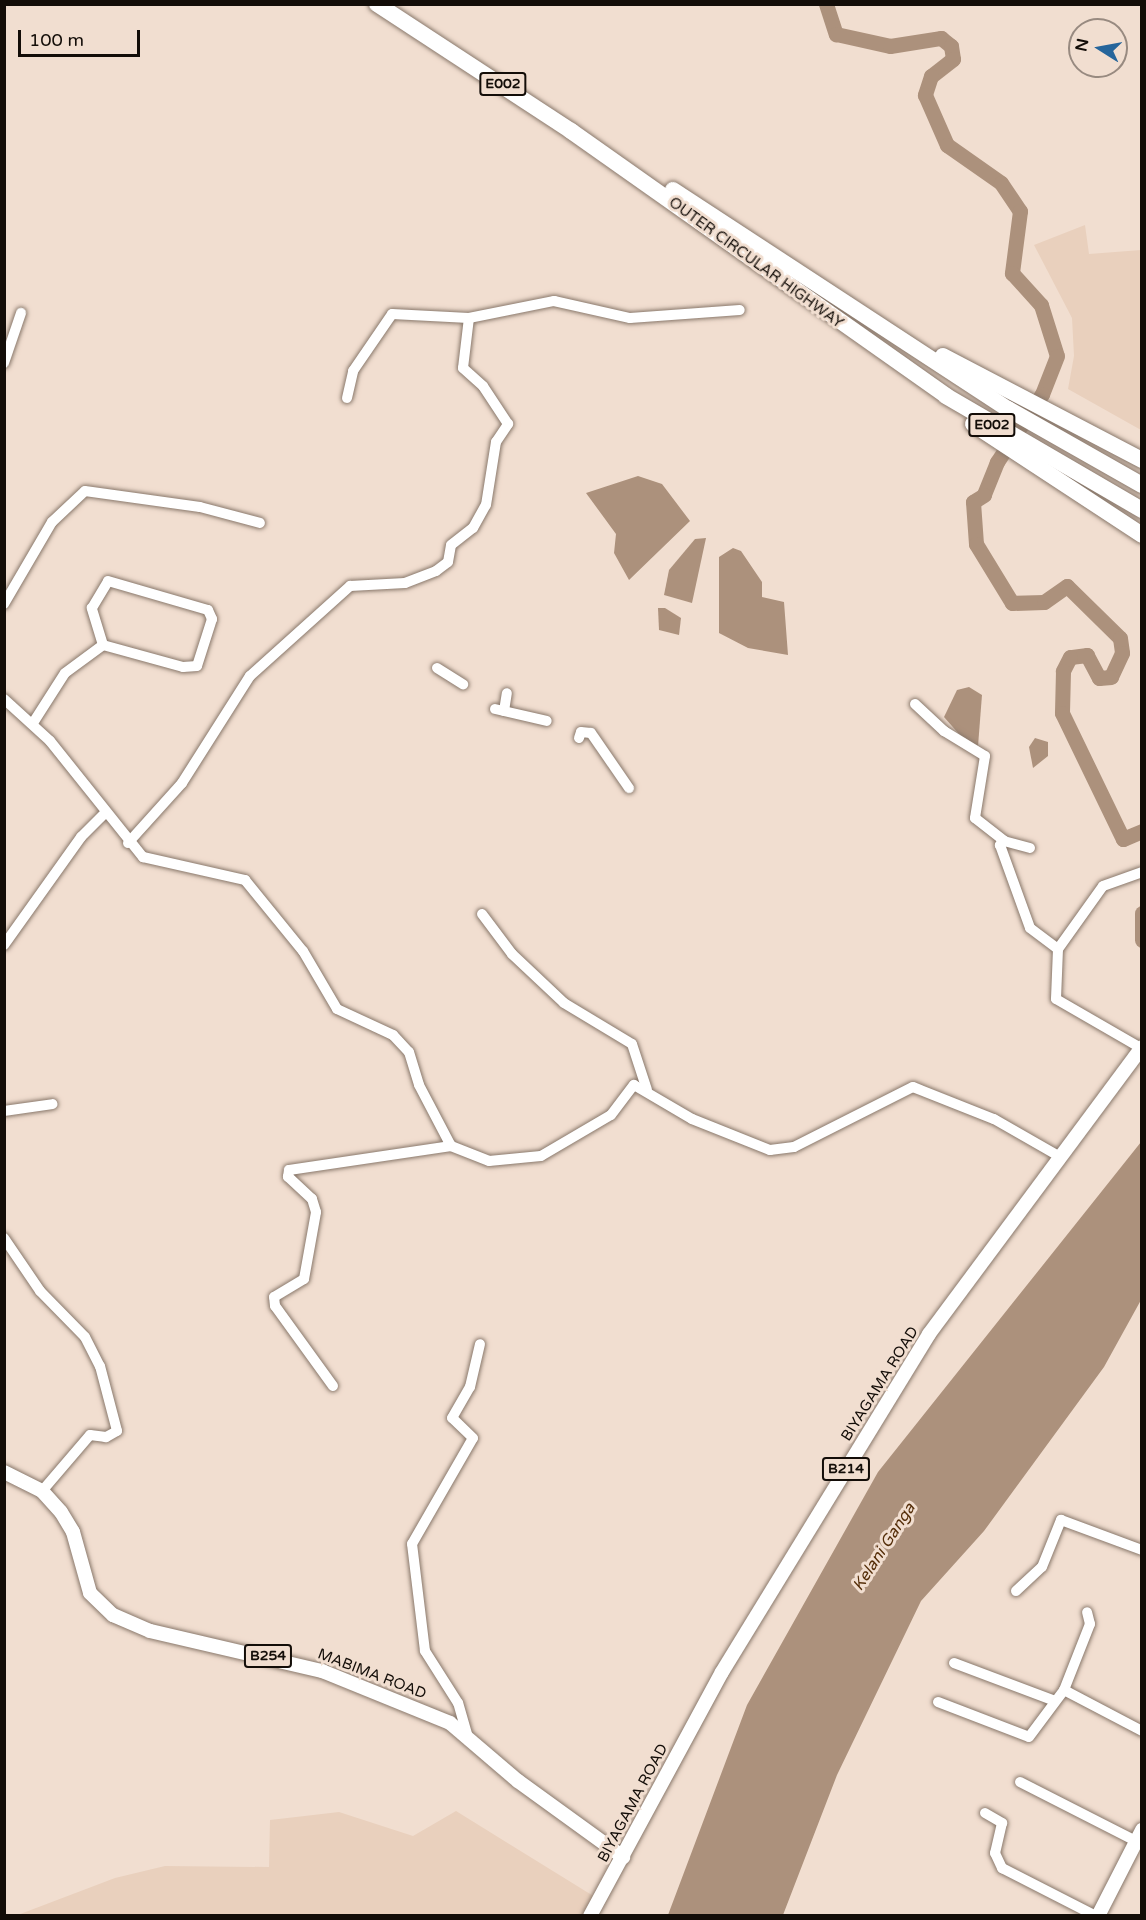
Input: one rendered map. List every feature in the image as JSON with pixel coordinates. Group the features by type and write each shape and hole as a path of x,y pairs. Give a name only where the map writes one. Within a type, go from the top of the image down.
{"highway":[{"name":"OUTER CIRCULAR HIGHWAY","path":"377,4 857,312 1142,485"},
{"name":"OUTER CIRCULAR HIGHWAY","path":"398,4 628,165 848,329 998,429 1142,510"},
{"path":"857,312 1142,460"},
{"path":"848,329 1034,469 1142,535"}],"main road":[{"name":"BIYAGAMA ROAD","path":"590,1916 722,1672 929,1334 968,1276 1062,1158 1141,1047"},
{"name":"MABIMA ROAD","path":"4,1472 42,1491 73,1532 90,1593 113,1614 172,1636 322,1671 466,1734 518,1781 623,1857"},
{"path":"1097,1916 1139,1835"}],"street":[{"path":"347,398 353,371 392,314 469,318 554,301 630,318 740,310"},
{"path":"4,363 21,313"},
{"path":"128,843 187,775 250,676 350,586 405,583 436,571 448,562 451,545 473,528 486,505 496,442 508,424 483,386 463,368 469,318"},
{"path":"4,604 52,522 85,491 200,507 260,523"},
{"path":"33,723 64,673 103,645 194,667 210,614 171,596 108,581 92,608 103,645"},
{"path":"437,668 463,684"},
{"path":"507,693 500,710 547,721"},
{"path":"4,699 33,723 128,843 143,856 162,863 245,880 303,951 337,1009 393,1035 409,1052 419,1085 451,1146"},
{"path":"915,704 944,731 985,756 975,818 1004,841 1030,848"},
{"path":"579,738 581,732 591,733 629,788"},
{"path":"4,945 81,837 105,813"},
{"path":"1004,841 1000,848 1030,928 1058,949"},
{"path":"1141,1047 1056,999 1058,949 1103,886 1142,872"},
{"path":"482,914 512,954 564,1003 632,1044 647,1090"},
{"path":"333,1386 275,1306 274,1297 304,1279 316,1212 312,1199 288,1177 289,1170 314,1162 451,1146 489,1161 542,1156 611,1115 634,1084 692,1119 770,1150 794,1147 913,1087 994,1119 1062,1158"},
{"path":"4,1112 52,1104"},
{"path":"4,1238 40,1292 85,1336 100,1366 117,1431 106,1437 90,1435 42,1491"},
{"path":"466,1734 458,1703 425,1651 412,1544 473,1438 452,1418 470,1387 480,1344"},
{"path":"1016,1591 1042,1567 1061,1520 1142,1550"},
{"path":"938,1702 1029,1737 1064,1690 1090,1624 1086,1612"},
{"path":"954,1663 1055,1701"},
{"path":"1064,1690 1142,1731"},
{"path":"1020,1782 1139,1835"},
{"path":"985,1813 1002,1823 995,1853 1002,1868 1097,1916"}],"shaded area":[{"path":"1085,225 1089,254 1141,250 1141,430 1068,389 1074,356 1072,318 1034,245"},
{"path":"456,1811 595,1897 584,1916 15,1916 115,1878 165,1866 269,1867 270,1820 339,1812 413,1836"}],"water":[{"path":"638,476 662,484 690,521 629,580 614,553 616,534 586,493"},
{"path":"706,538 692,603 664,595 669,570 695,539"},
{"path":"733,548 741,551 762,582 762,597 784,602 788,655 748,648 719,633 719,557"},
{"path":"658,608 665,608 681,618 679,635 659,630"},
{"path":"969,687 982,695 978,746 966,742 944,717 957,690"},
{"path":"1035,738 1048,742 1048,756 1033,768 1029,747"},
{"name":"Kelani Ganga","path":"1141,1142 1141,1300 1104,1367 984,1531 921,1601 837,1775 783,1915 668,1915 747,1705 878,1472"}],"waterway":[{"path":"826,4 836,34 890,46 941,38 951,46 953,59 931,76 925,95 947,145 1001,183 1020,211 1012,273 1041,305 1057,356 1042,394 997,462 984,495 973,502 976,544 1012,603 1044,602 1067,586 1120,638 1122,653 1111,677 1099,678 1087,655 1070,657 1063,671 1062,713 1123,839 1142,831"},
{"path":"1142,913 1142,940"}]}
